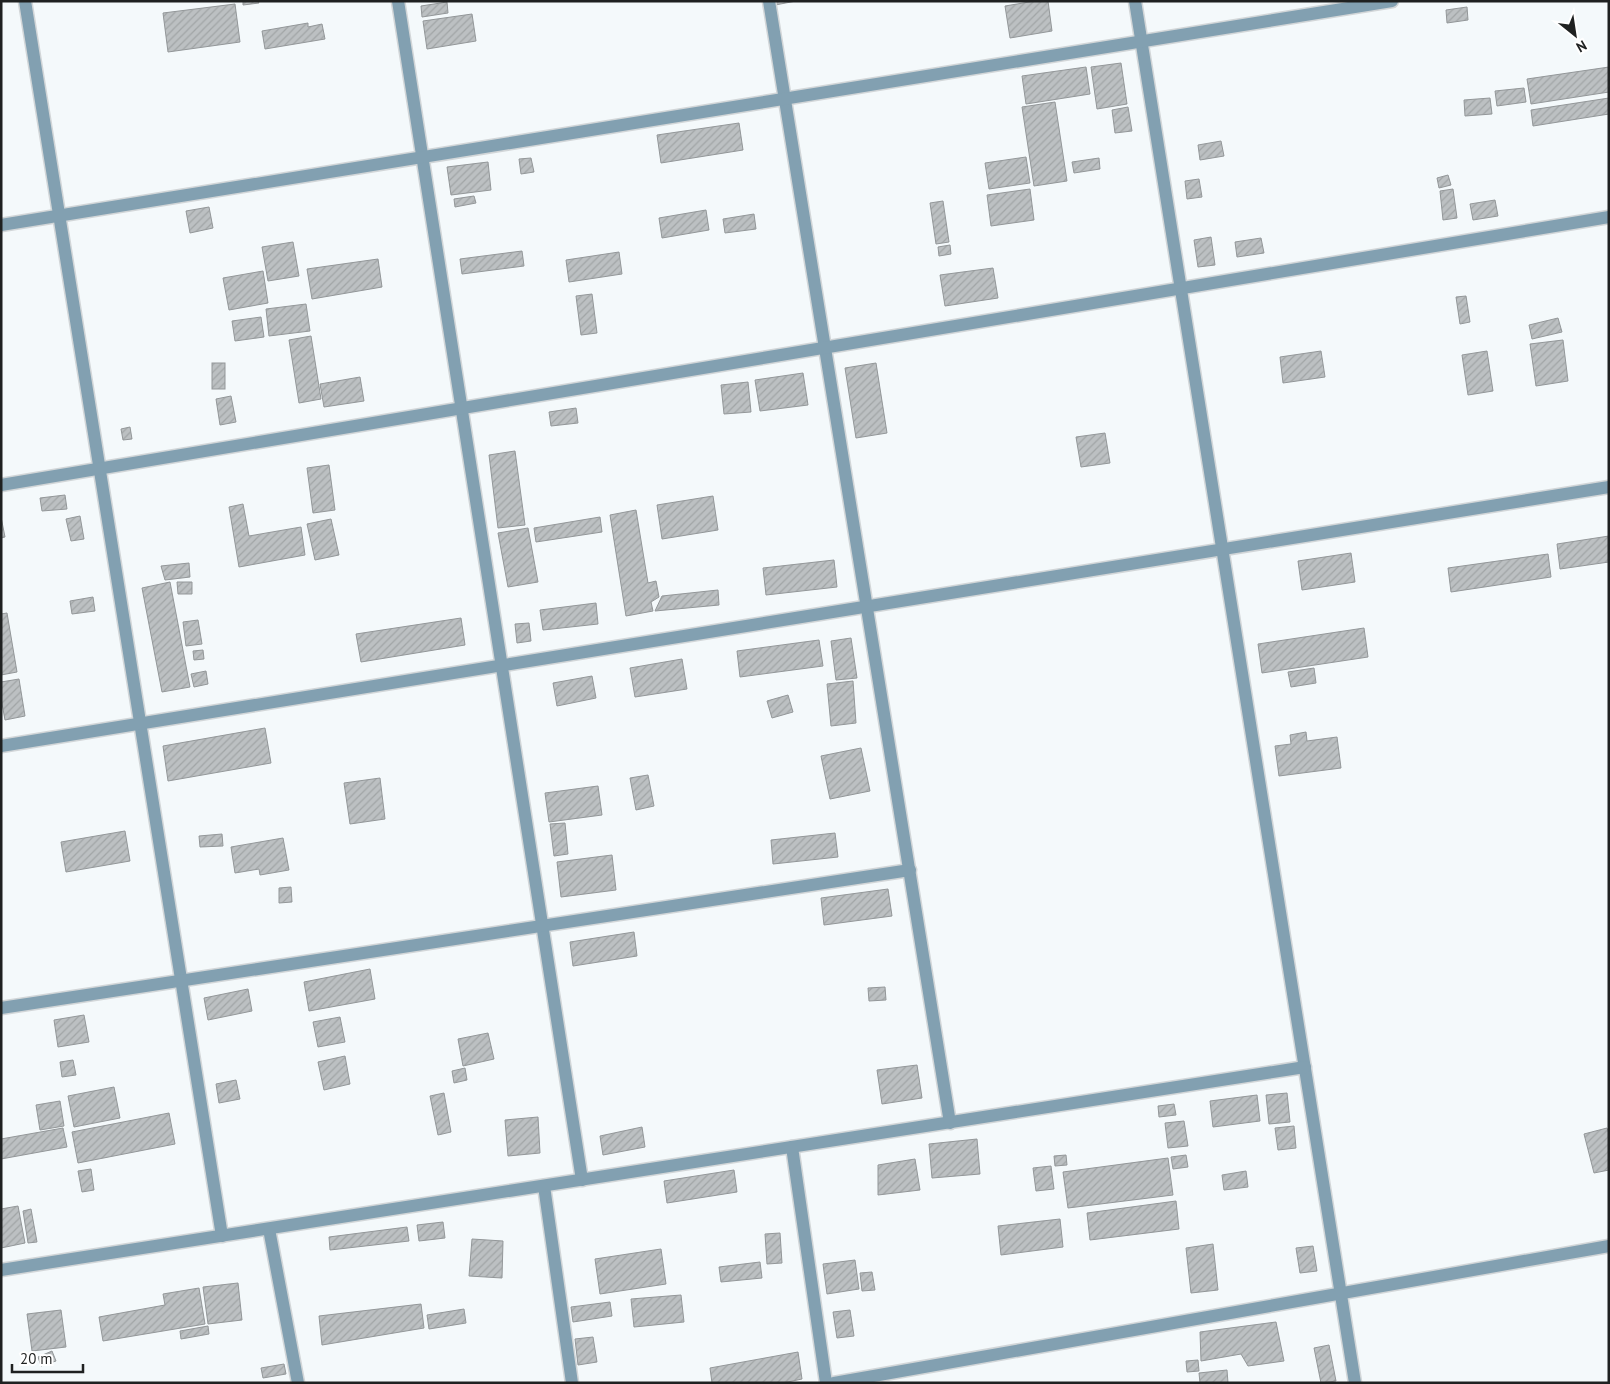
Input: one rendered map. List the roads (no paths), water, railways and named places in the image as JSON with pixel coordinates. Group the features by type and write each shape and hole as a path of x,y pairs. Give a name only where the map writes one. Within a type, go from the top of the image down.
{"street":[{"path":"24,1 222,1236"},
{"path":"398,1 582,1180"},
{"path":"769,1 950,1123"},
{"path":"1135,1 1356,1383"},
{"path":"1,225 1392,1"},
{"path":"1,485 1609,217"},
{"path":"1,746 1609,487"},
{"path":"1,1008 910,870"},
{"path":"1,1270 1305,1067"},
{"path":"792,1147 826,1383"},
{"path":"544,1186 572,1383"},
{"path":"269,1228 298,1383"},
{"path":"834,1383 1609,1246"}]}
